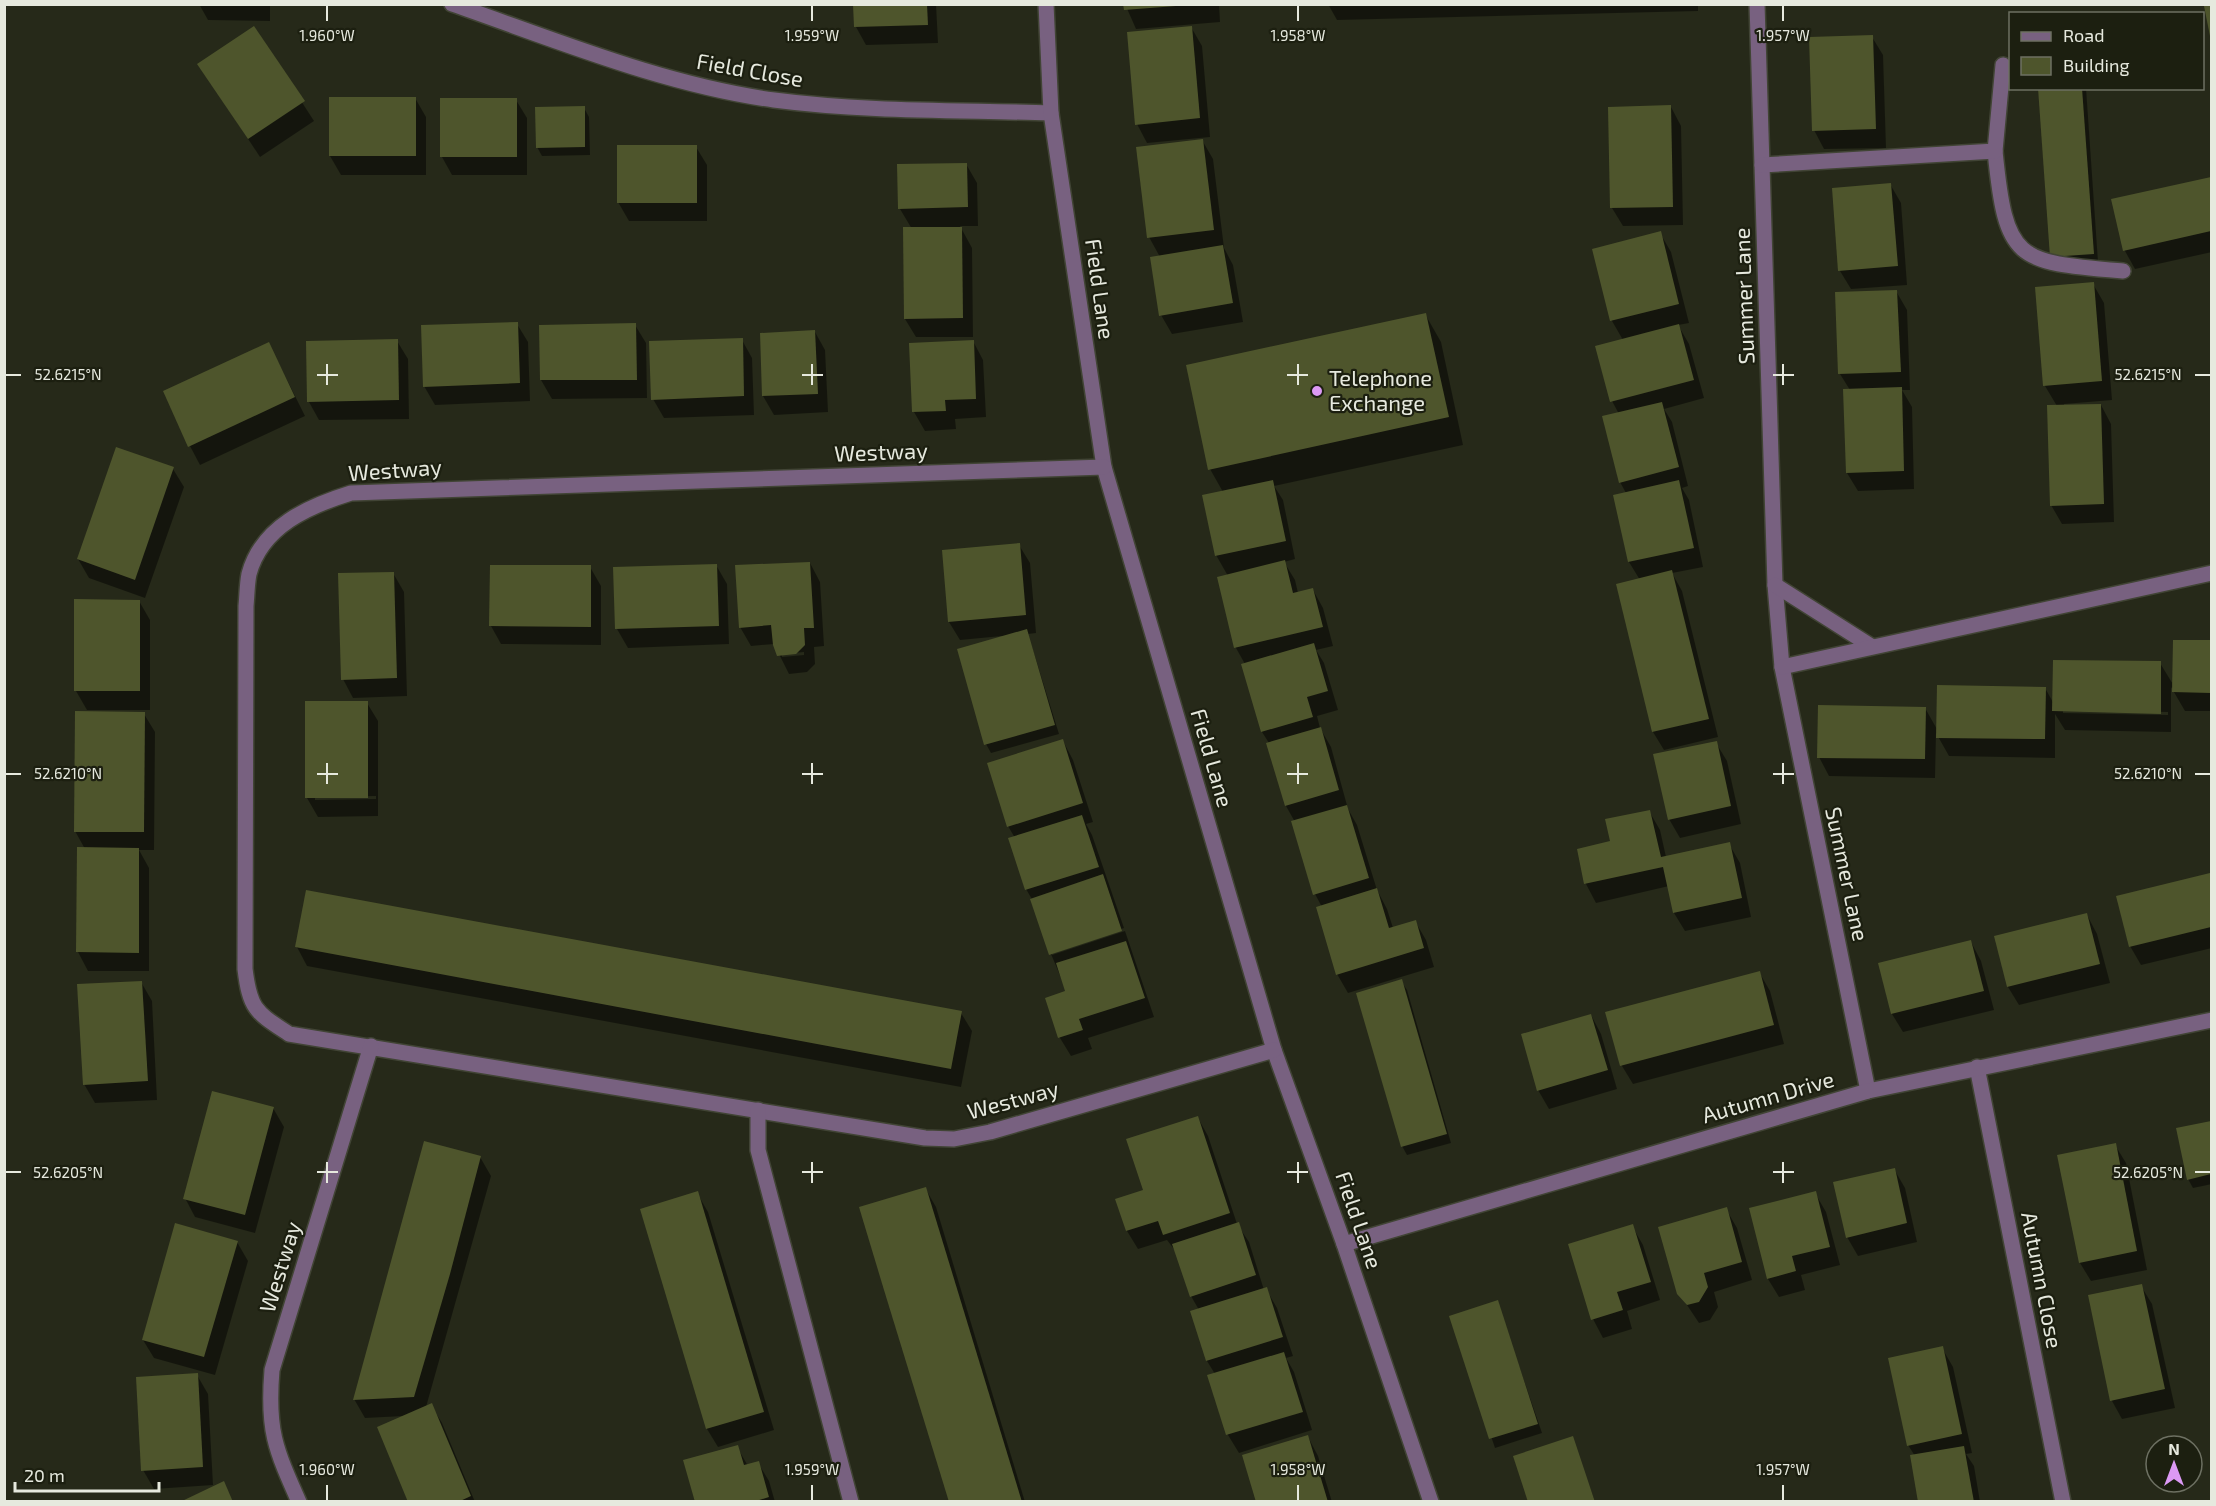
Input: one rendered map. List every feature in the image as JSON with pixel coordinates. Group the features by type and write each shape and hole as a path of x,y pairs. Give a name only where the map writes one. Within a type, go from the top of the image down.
{"street":[{"name":"Field Close","path":"452,4 670,77 773,100 856,108 1051,112"},
{"name":"Field Lane","path":"1046,4 1051,112 1104,467 1274,1050 1344,1244 1431,1502"},
{"name":"Summer Lane","path":"1757,4 1775,585 1782,667 1868,1091"},
{"path":"2003,65 1995,151 2000,205 2009,235 2025,252 2039,261 2059,266 2123,271"},
{"path":"1762,165 1995,151"},
{"name":"Westway","path":"1104,467 351,493 315,504 285,521 262,549 249,573 246,606 245,969 249,999 264,1018 289,1034 925,1138 954,1139 990,1132 1274,1050"},
{"path":"1782,667 2211,573"},
{"path":"1775,585 1871,646"},
{"name":"Autumn Drive","path":"1344,1244 1868,1091 2211,1020"},
{"name":"Westway","path":"299,1502 275,1448 269,1410 272,1370 371,1046"},
{"name":"Autumn Close","path":"1977,1067 2063,1502"},
{"path":"758,1110 758,1150 851,1502"}],"building":[{"path":"853,4 927,4 928,25 854,27"},
{"path":"1123,4 1176,4 1176,6 1124,10"},
{"path":"2211,5 2211,35 2210,36 2204,6"},
{"path":"254,26 305,101 248,139 197,64"},
{"path":"1192,26 1200,118 1135,125 1127,32"},
{"path":"1873,35 1876,129 1812,131 1809,37"},
{"path":"2038,90 2082,90 2094,254 2050,257"},
{"path":"329,97 416,97 416,156 329,156"},
{"path":"440,98 517,98 517,157 440,157"},
{"path":"1671,105 1673,207 1610,208 1608,107"},
{"path":"585,106 585,147 536,148 535,107"},
{"path":"1203,139 1214,230 1147,238 1136,147"},
{"path":"617,145 697,145 697,203 617,203"},
{"path":"967,163 968,207 898,209 897,164"},
{"path":"2211,177 2211,231 2123,251 2111,199"},
{"path":"1891,183 1898,266 1838,271 1832,188"},
{"path":"903,227 962,227 963,318 904,319"},
{"path":"1661,231 1679,304 1610,321 1592,249"},
{"path":"1223,245 1233,303 1159,316 1150,257"},
{"path":"2094,282 2102,381 2043,386 2035,287"},
{"path":"1897,290 1901,372 1838,374 1835,292"},
{"name":"Telephone Exchange","path":"1426,313 1449,417 1208,470 1186,365"},
{"path":"518,322 520,383 423,387 421,325"},
{"path":"636,323 637,380 540,380 539,325"},
{"path":"1679,324 1694,380 1610,402 1595,346"},
{"path":"815,330 818,394 762,396 760,333"},
{"path":"743,338 744,396 651,400 649,341"},
{"path":"398,339 399,400 307,402 306,341"},
{"path":"974,340 976,399 945,400 946,411 912,412 909,343"},
{"path":"269,342 295,397 188,447 163,391"},
{"path":"1902,387 1904,471 1846,473 1843,389"},
{"path":"1662,402 1679,467 1619,483 1602,416"},
{"path":"2101,404 2104,504 2050,506 2047,405"},
{"path":"116,447 174,467 135,580 77,559"},
{"path":"1273,480 1286,541 1215,556 1202,495"},
{"path":"1679,480 1694,548 1628,562 1613,495"},
{"path":"1020,543 1026,615 948,622 942,550"},
{"path":"1285,560 1293,593 1313,588 1323,627 1234,648 1217,577"},
{"path":"810,562 814,628 804,628 805,645 796,654 777,656 773,645 771,625 739,628 735,565"},
{"path":"717,564 719,626 615,629 613,567"},
{"path":"490,565 591,565 591,627 489,626"},
{"path":"1672,570 1709,719 1652,732 1616,584"},
{"path":"394,572 397,678 341,680 338,573"},
{"path":"74,599 140,600 140,691 74,691"},
{"path":"1027,629 1055,725 984,745 957,649"},
{"path":"2173,640 2211,640 2211,693 2172,692"},
{"path":"1314,643 1328,691 1307,697 1313,717 1261,732 1241,664"},
{"path":"2053,660 2161,661 2161,714 2052,711"},
{"path":"1937,685 2046,687 2045,739 1936,738"},
{"path":"305,701 368,701 368,798 305,798"},
{"path":"1818,705 1926,707 1925,759 1817,758"},
{"path":"75,711 145,712 144,832 74,832"},
{"path":"1321,727 1339,790 1285,806 1266,743"},
{"path":"1063,739 1083,803 1007,827 987,763"},
{"path":"1717,741 1731,806 1668,820 1653,754"},
{"path":"1347,805 1369,878 1313,895 1291,821"},
{"path":"1650,810 1661,857 1730,842 1742,898 1673,913 1663,867 1584,884 1577,849 1610,841 1605,819"},
{"path":"1082,815 1099,867 1025,890 1008,838"},
{"path":"77,847 139,848 139,953 76,952"},
{"path":"2210,873 2211,927 2129,947 2116,896"},
{"path":"1103,874 1122,931 1049,955 1030,899"},
{"path":"1377,888 1389,928 1416,920 1424,948 1336,975 1316,907"},
{"path":"306,890 962,1011 951,1069 295,947"},
{"path":"2087,913 2100,964 2007,987 1994,936"},
{"path":"1971,940 1984,991 1891,1014 1878,963"},
{"path":"1126,941 1145,998 1079,1019 1083,1030 1058,1038 1045,998 1065,991 1056,963"},
{"path":"1760,971 1774,1025 1620,1066 1605,1012"},
{"path":"1402,979 1447,1134 1401,1147 1356,993"},
{"path":"142,981 148,1081 83,1085 77,984"},
{"path":"1591,1014 1608,1070 1537,1091 1521,1034"},
{"path":"212,1091 274,1107 245,1215 183,1199"},
{"path":"1198,1116 1230,1213 1163,1235 1158,1221 1126,1231 1115,1199 1143,1190 1126,1139"},
{"path":"2211,1121 2211,1174 2187,1180 2176,1128"},
{"path":"424,1141 481,1156 450,1274 414,1397 353,1400"},
{"path":"2116,1143 2137,1251 2079,1263 2057,1155"},
{"path":"1895,1168 1907,1223 1846,1238 1833,1182"},
{"path":"926,1187 1022,1502 949,1502 884,1290 859,1207"},
{"path":"698,1191 764,1412 706,1429 640,1209"},
{"path":"1816,1191 1830,1247 1792,1256 1796,1271 1767,1279 1749,1208"},
{"path":"1727,1207 1742,1262 1704,1273 1708,1287 1699,1302 1687,1305 1677,1294 1658,1227"},
{"path":"1239,1222 1256,1275 1190,1297 1172,1244"},
{"path":"175,1223 238,1241 204,1357 142,1340"},
{"path":"1633,1224 1651,1282 1617,1292 1623,1310 1591,1320 1568,1244"},
{"path":"2142,1284 2165,1389 2110,1401 2088,1295"},
{"path":"1267,1287 1283,1337 1206,1361 1190,1311"},
{"path":"1498,1300 1538,1424 1489,1439 1449,1316"},
{"path":"1943,1346 1962,1434 1907,1446 1888,1358"},
{"path":"1284,1352 1303,1412 1226,1435 1207,1375"},
{"path":"198,1373 203,1467 141,1471 136,1377"},
{"path":"432,1403 471,1496 458,1502 408,1502 377,1427"},
{"path":"1308,1435 1328,1502 1256,1502 1242,1455"},
{"path":"1573,1436 1595,1502 1528,1502 1513,1456"},
{"path":"738,1445 744,1465 759,1461 769,1497 753,1502 695,1502 683,1460"},
{"path":"1964,1446 1974,1502 1918,1502 1910,1455"},
{"path":"224,1481 233,1502 180,1502"}],"place":[{"name":"Telephone Exchange","path":"1317,391"}]}
